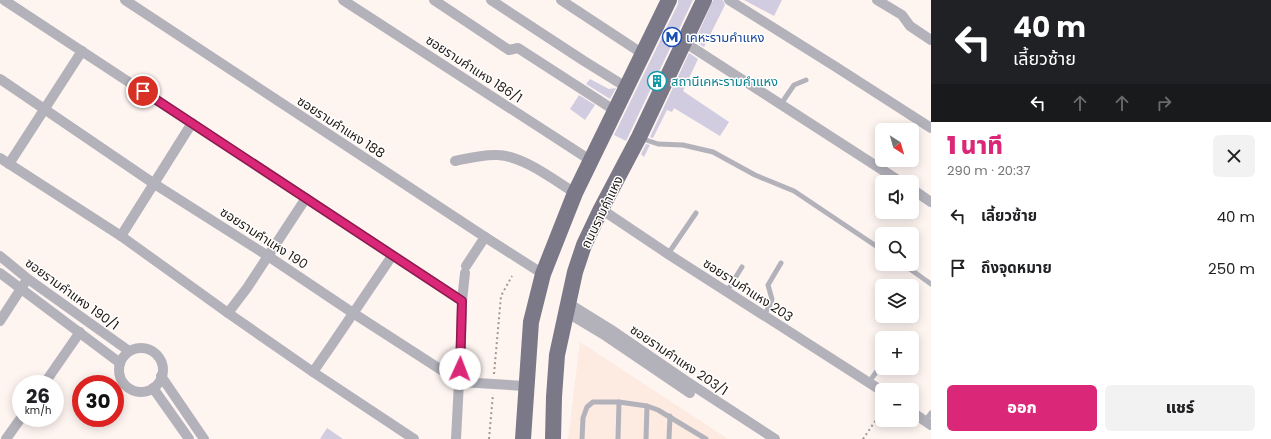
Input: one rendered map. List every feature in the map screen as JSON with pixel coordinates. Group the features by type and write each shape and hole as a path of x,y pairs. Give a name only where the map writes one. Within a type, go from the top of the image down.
{"main road":[{"path":"523,439 525,386 531,322 543,274 575,193 590,160 669,0"},
{"name":"ถนนรามคำแหง","path":"553,439 557,356 575,272 584,245 639,137 704,0"}],"street":[{"path":"4,0 462,301"},
{"name":"ซอยรามคำแหง 188","path":"124,0 543,274"},
{"name":"ซอยรามคำแหง 186/1","path":"343,0 590,160"},
{"path":"434,0 509,50 518,48 614,110"},
{"path":"491,0 626,87"},
{"path":"561,0 643,54"},
{"path":"729,0 931,128"},
{"path":"878,0 902,15 910,26 931,40"},
{"path":"684,42 890,175"},
{"path":"9,164 82,51"},
{"name":"ซอยรามคำแหง 190","path":"0,79 154,183 460,382 525,386"},
{"path":"121,236 192,124"},
{"path":"455,161 499,154 529,165 575,193"},
{"path":"0,158 121,236 313,372 414,439"},
{"path":"919,194 931,202"},
{"path":"228,313 306,198"},
{"name":"ซอยรามคำแหง 203","path":"601,210 875,387"},
{"path":"456,439 460,382 462,301 465,269 485,237"},
{"name":"ซอยรามคำแหง 190/1","path":"0,256 129,351"},
{"path":"313,372 392,256"},
{"name":"ซอยรามคำแหง 190/1","path":"0,273 120,363"},
{"path":"0,321 28,278"},
{"name":"ซอยรามคำแหง 203/1","path":"567,308 686,381 775,439"},
{"path":"50,375 80,332"},
{"name":"ซอยรามคำแหง 203/1","path":"608,333 690,393"},
{"path":"141,348 154,352 161,363 161,376 159,383 153,388 143,391 138,391 127,387 120,379 120,363 123,356 129,351 141,348"},
{"path":"161,376 204,439"},
{"path":"153,388 189,439"},
{"path":"919,415 929,420"},
{"path":"6,439 15,427"}],"lane":[{"path":"781,104 794,85 806,80"},
{"path":"639,137 658,144 683,145 714,152 755,175 794,191 875,245"},
{"path":"668,254 696,213"},
{"path":"764,315 772,299 768,285 781,263"},
{"path":"726,291 742,268"},
{"path":"913,271 931,284"},
{"path":"869,382 875,374"},
{"path":"582,439 583,418 587,408 593,402 619,402 647,406 670,416 699,437 706,439"},
{"path":"618,439 619,402"},
{"path":"646,439 647,406"},
{"path":"669,439 670,416"}],"path":[{"path":"489,439 501,296 512,276"},
{"path":"863,439 875,421"}],"shaded area":[{"path":"580,342 728,439 568,439"}],"building":[{"path":"678,0 693,0 626,141 614,135 678,4"},
{"path":"713,0 723,0 725,5 704,47 695,41"},
{"path":"744,0 782,0 774,16"},
{"path":"689,53 698,59 683,91 729,122 720,136 674,108 672,112 667,110 653,138 650,137"},
{"path":"590,79 609,89 616,88 610,99 586,84"},
{"path":"579,95 595,105 585,120 570,109"},
{"path":"646,144 650,145 644,157 641,154"},
{"path":"327,428 343,439 320,439"}],"place":[{"name":"เคหะรามคำแหง","path":"672,37"},
{"name":"สถานีเคหะรามคำแหง","path":"657,81"}],"route":[{"path":"143,91 462,301 462,344 460,369"}]}
